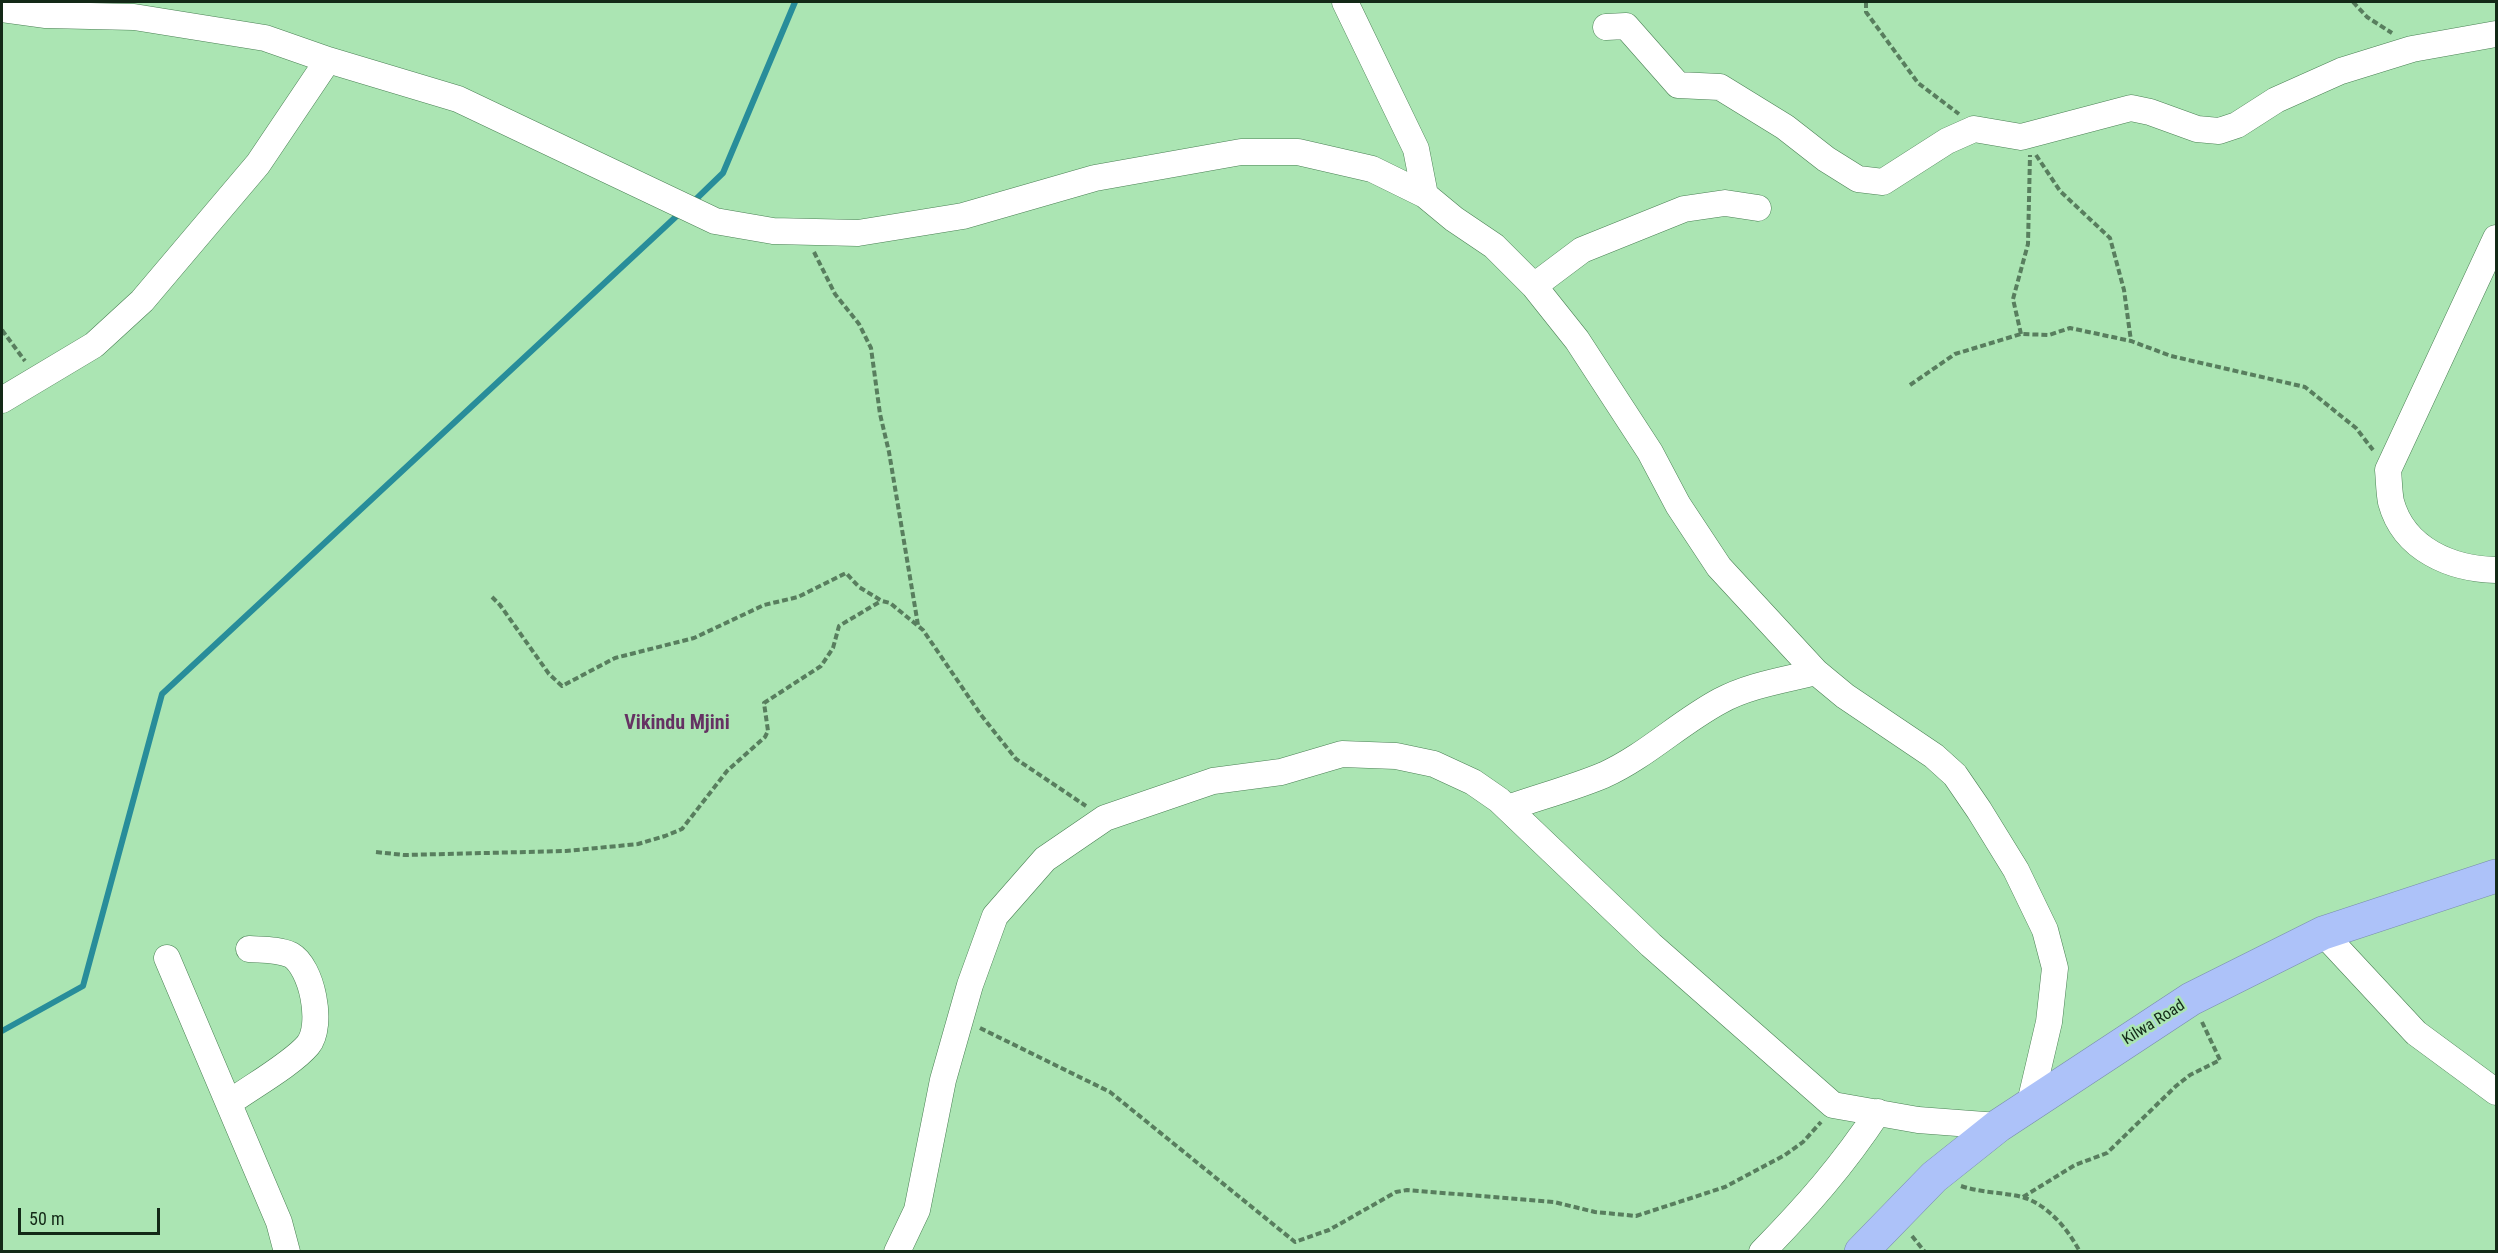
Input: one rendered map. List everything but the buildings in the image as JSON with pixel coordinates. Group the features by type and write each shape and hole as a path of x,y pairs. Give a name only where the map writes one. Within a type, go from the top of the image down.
{"highway":[{"name":"Kilwa Road","path":"1861,1251 1934,1177 1998,1126 2191,999 2323,933 2496,876"}],"street":[{"path":"1345,2 1416,149 1425,195"},
{"path":"2,9 46,15 134,17 265,38 328,60 458,99 664,199 715,221 774,231 858,233 963,216 1095,178 1241,152 1298,153 1372,169 1425,195 1454,219 1494,246 1534,286 1577,340 1650,452 1678,505 1719,567 1816,672 1845,696 1934,756 1955,775 2016,870 2044,930 2055,968 2049,1022 2030,1103"},
{"path":"1606,27 1626,26 1678,85 1720,87 1785,127 1826,159 1858,179 1883,182 1947,141 1974,129 2021,137 2131,108 2150,112 2197,129 2220,131 2237,124 2276,100 2341,71 2412,49 2496,34"},
{"path":"2,400 94,345 142,301 258,164 328,60"},
{"path":"1534,286 1582,250 1684,208 1725,204 1758,208"},
{"path":"2496,238 2388,470 2391,503 2404,526 2422,550 2470,569 2496,570"},
{"path":"1508,808 1603,775 1644,753 1683,722 1742,691 1816,672"},
{"path":"897,1251 917,1210 943,1080 960,1018 995,916 1045,859 1105,818 1213,781 1281,772 1342,754 1396,756 1434,764 1473,782 1508,808 1651,945 1833,1105 1918,1120 1998,1126"},
{"path":"2323,933 2416,1033 2496,1092"},
{"path":"229,1102 300,1052 314,1035 316,1023 316,1009 308,982 293,956 279,951 249,949"},
{"path":"168,958 279,1222 287,1251"},
{"path":"1762,1251 1806,1207 1847,1158 1878,1112"}],"path":[{"path":"1866,2 1866,12 1918,82 1951,106 1974,129"},
{"path":"2353,2 2367,17 2412,49"},
{"path":"2021,334 2013,299 2028,244 2031,147 2060,191 2110,238 2124,290 2131,341"},
{"path":"805,232 835,294 859,324 872,348 880,414 889,452 918,625"},
{"path":"1910,385 1955,354 2021,334 2049,335 2070,328 2131,341 2171,356 2305,387 2356,428 2388,470"},
{"path":"2,330 38,379"},
{"path":"492,597 549,674 562,686 615,658 694,638 764,605 798,597 844,572 859,587 882,601 890,603 918,625 981,715 1016,759 1105,818"},
{"path":"376,852 404,855 566,850 638,844 682,829 728,771 765,737 768,731 764,703 821,666 833,648 839,626 882,601"},
{"path":"2023,1197 2075,1165 2107,1153 2176,1086 2190,1075 2220,1060 2191,999"},
{"path":"960,1018 1110,1092 1295,1242 1329,1230 1396,1192 1407,1190 1554,1202 1594,1212 1636,1216 1725,1186 1785,1155 1803,1142 1833,1105"},
{"path":"1934,1177 1986,1193 2023,1197 2058,1220 2080,1251"}],"waterway":[{"path":"691,204 723,173 795,2"},
{"path":"2,1031 83,986 162,694 681,212"}],"district":[{"name":"Vikindu Mjini","path":"677,724"}]}
